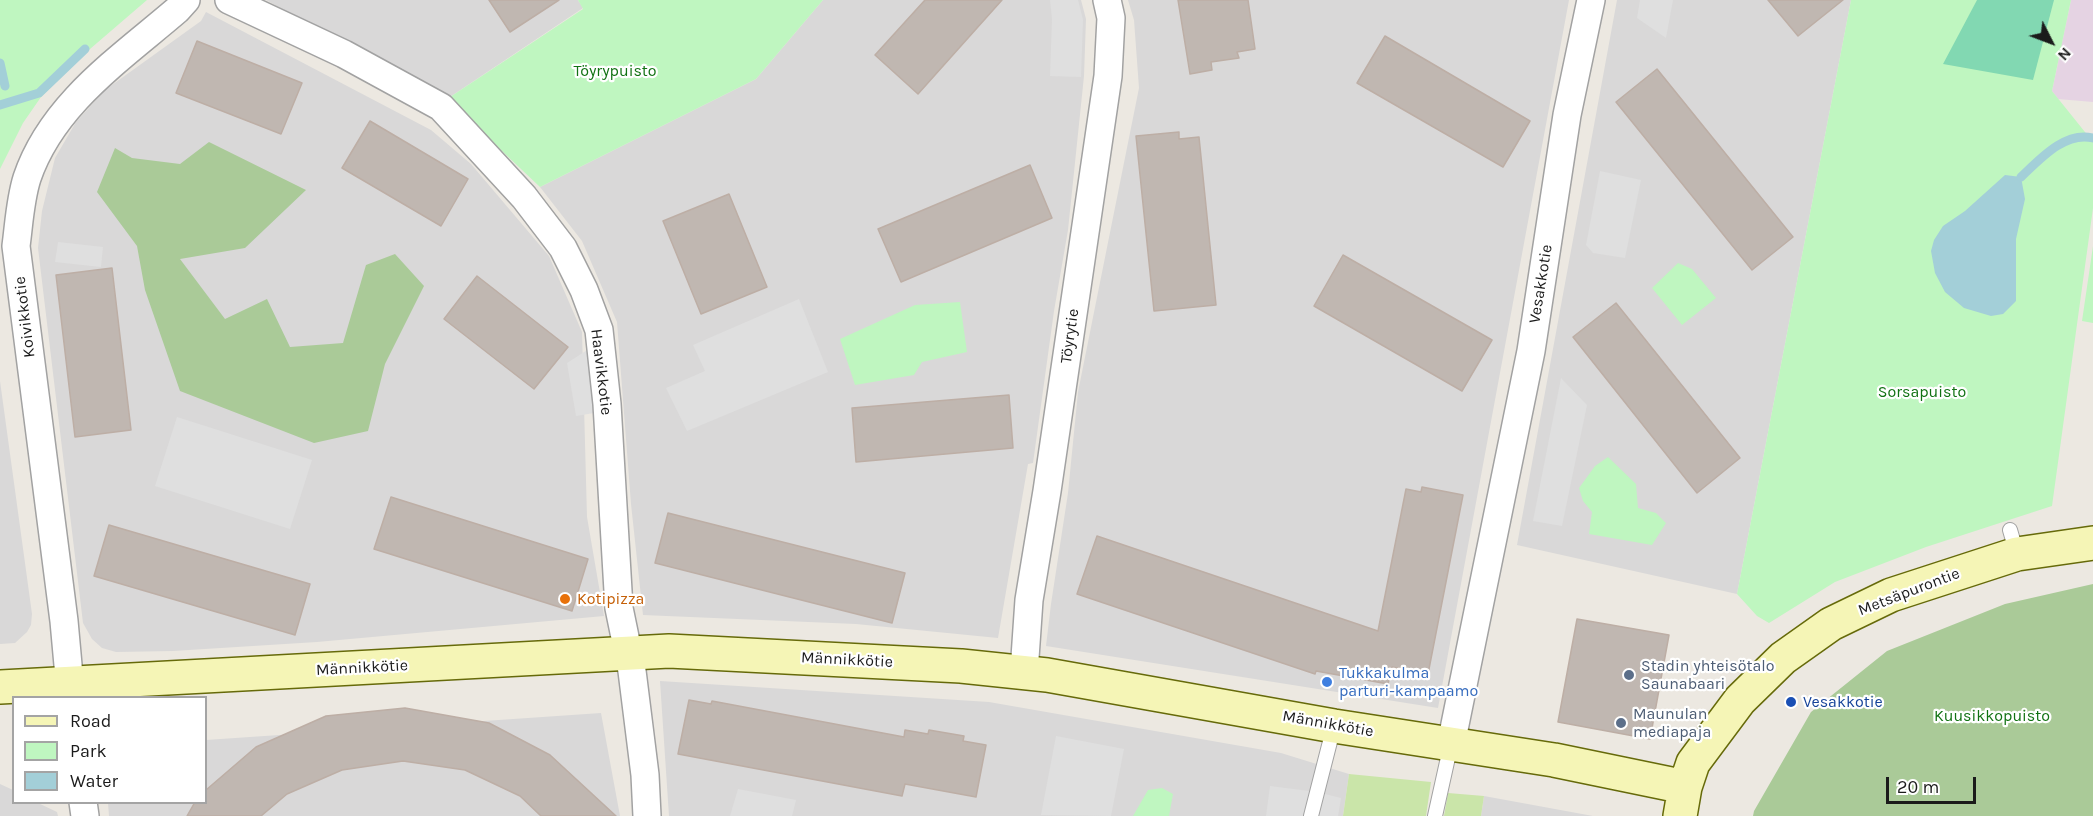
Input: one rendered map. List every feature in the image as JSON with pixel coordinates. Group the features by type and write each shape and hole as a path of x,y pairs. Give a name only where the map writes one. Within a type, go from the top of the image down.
{"street":[{"name":"Koivikkotie","path":"70,691 64,621 16,246 26,179 46,135 63,113 94,80 186,0"},
{"name":"Haavikkotie","path":"229,0 344,54 441,107 524,196 563,248 584,290 598,330 607,404 620,608 629,654 645,775 647,816"},
{"name":"Töyrytie","path":"1024,672 1029,600 1108,76 1111,18 1107,0"},
{"name":"Vesakkotie","path":"1451,744 1531,351 1567,115 1591,0"},
{"name":"Metsäpurontie","path":"1683,802 1693,763 1740,700 1783,658 1832,624 2013,542 2093,543"},
{"name":"Männikkötie","path":"0,687 70,691 683,651 962,666 1024,672 1334,726 1554,760 1683,802"}],"lane":[{"path":"1311,816 1334,726"},
{"path":"1435,816 1451,744"}],"shaded area":[{"path":"266,0 578,0 583,8 447,99"},
{"path":"823,0 1081,0 1086,19 1084,76 1068,230 1054,311 1033,463 1028,464 998,638 856,624 643,615 631,504 617,322 582,241 540,187 756,79"},
{"path":"1050,0 1078,0 1083,20 1081,77 1050,76 1052,19"},
{"path":"1128,0 1569,0 1438,708 1046,646 1068,493 1078,392 1139,88 1134,20"},
{"path":"1617,0 1851,0 1737,594 1517,545"},
{"path":"1640,0 1673,0 1666,38 1637,18"},
{"path":"2071,0 2093,0 2093,102 2058,99 2052,91"},
{"path":"206,12 431,130 471,164 549,256 582,332 587,517 604,616 317,642 173,651 116,652 102,648 92,639 83,623 38,248 42,211 55,158 76,122 105,90 201,21"},
{"path":"1600,171 1641,180 1625,258 1593,253 1586,245"},
{"path":"58,242 103,247 101,267 55,262"},
{"path":"799,299 828,372 687,431 666,388 705,371 693,345"},
{"path":"595,345 592,375 594,413 576,416 567,363"},
{"path":"1561,378 1587,405 1562,526 1533,521"},
{"path":"0,381 32,614 31,625 27,632 15,643 0,644"},
{"path":"177,417 312,460 290,529 155,486"},
{"path":"660,681 989,702 1281,753 1349,774 1343,816 669,816"},
{"path":"601,713 620,816 109,816 108,804 207,804 207,740"},
{"path":"1056,736 1124,749 1111,816 1041,815"},
{"path":"0,784 12,790 12,804 40,804 57,812 58,816 0,816"},
{"path":"1270,786 1317,792 1341,798 1338,816 1266,816"},
{"path":"738,789 796,800 792,816 730,816"},
{"path":"1484,796 1593,816 1481,816"}],"green space":[{"path":"0,0 147,0 90,49 41,97 23,123 0,169"},
{"name":"Töyrypuisto","path":"578,0 823,0 756,79 540,187 447,99 583,9"},
{"name":"Sorsapuisto","path":"1851,0 2071,0 2052,91 2093,142 2093,208 2052,506 1926,547 1835,582 1769,623 1757,616 1737,594"},
{"path":"1977,0 2054,0 2033,80 1943,64"},
{"path":"209,142 306,190 245,248 180,259 225,319 267,299 290,347 343,343 366,265 395,254 424,286 385,364 368,431 314,443 180,391 145,290 137,246 97,192 115,148 132,158 180,164"},
{"path":"2093,246 2093,323 2082,321"},
{"path":"1678,263 1692,269 1716,298 1682,325 1652,288"},
{"path":"960,302 967,352 922,362 914,375 855,385 840,339 915,305"},
{"path":"1608,457 1636,484 1638,508 1656,513 1666,523 1652,545 1589,534 1592,512 1583,501 1579,488 1595,466"},
{"name":"Kuusikkopuisto","path":"2093,584 2093,816 1753,816 1811,712 1887,651 2005,604"},
{"path":"1349,774 1431,782 1426,816 1343,816"},
{"path":"1162,788 1173,794 1169,816 1133,816 1148,790"},
{"path":"1448,793 1484,796 1481,816 1444,816"}],"water":[{"path":"2005,175 2021,177 2025,199 2016,239 2016,301 2003,314 1991,316 1964,308 1945,292 1935,273 1931,251 1934,240 1943,226 1965,211"}],"building":[{"path":"489,0 559,0 510,32"},
{"path":"925,0 1002,0 918,94 875,55"},
{"path":"1178,0 1248,0 1255,49 1237,52 1239,58 1211,62 1212,70 1190,74"},
{"path":"1768,0 1843,0 1798,36"},
{"path":"1385,36 1530,121 1503,167 1357,83"},
{"path":"197,41 302,83 281,134 176,93"},
{"path":"1657,69 1793,237 1752,270 1616,102"},
{"path":"370,121 468,179 441,226 342,168"},
{"path":"1179,132 1179,139 1199,137 1216,305 1154,311 1136,136"},
{"path":"1030,165 1052,218 901,282 878,229"},
{"path":"729,194 767,287 701,314 663,221"},
{"path":"1343,255 1492,340 1462,391 1314,306"},
{"path":"112,268 131,430 75,437 56,275"},
{"path":"477,276 568,347 534,389 444,319"},
{"path":"1616,303 1740,458 1697,493 1573,337"},
{"path":"1009,395 1013,448 856,462 852,408"},
{"path":"1422,487 1463,495 1428,674 1392,667 1388,684 1316,671 1315,674 1077,594 1097,536 1378,631 1406,489 1421,492"},
{"path":"391,497 588,559 572,611 374,549"},
{"path":"668,513 905,573 892,623 655,563"},
{"path":"109,525 310,584 295,635 94,576"},
{"path":"1577,619 1669,635 1650,739 1558,722"},
{"path":"689,700 711,704 712,701 904,737 905,730 928,734 929,730 964,736 963,741 986,745 976,797 905,784 902,796 678,754"},
{"path":"405,708 489,723 550,755 616,816 541,816 520,796 465,770 403,761 342,770 287,794 261,816 187,816 194,804 207,804 207,789 256,747 326,716"}],"waterway":[{"path":"0,105 39,93 85,49"},
{"path":"0,63 5,86"},
{"path":"2021,177 2045,155 2063,143 2083,137 2093,138"}],"place":[{"name":"Kotipizza","path":"565,599"},
{"name":"Stadin yhteisötalo Saunabaari","path":"1629,675"},
{"name":"Tukkakulma parturi-kampaamo","path":"1327,682"},
{"name":"Vesakkotie","path":"1791,702"},
{"name":"Maunulan mediapaja","path":"1621,723"}]}
